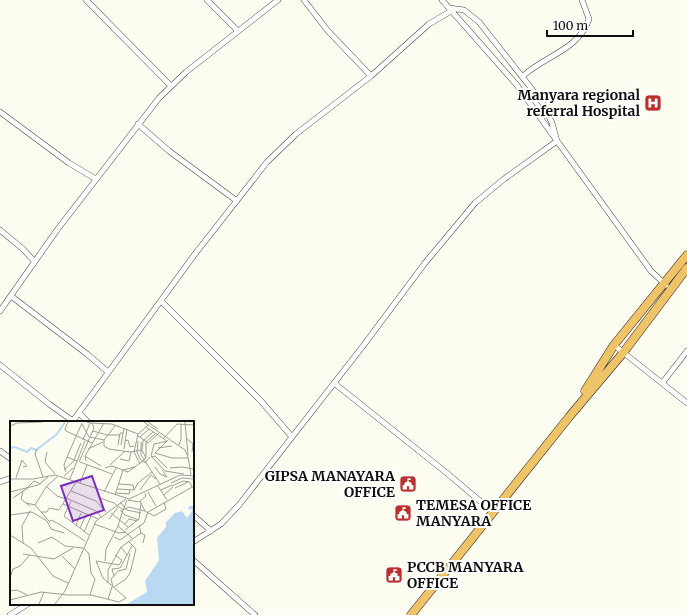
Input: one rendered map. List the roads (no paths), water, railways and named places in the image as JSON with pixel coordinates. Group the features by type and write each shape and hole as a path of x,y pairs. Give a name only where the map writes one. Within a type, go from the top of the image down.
{"highway":[{"path":"569,417 614,345 687,255"},
{"path":"411,615 569,417 623,353 687,268"}],"street":[{"path":"86,0 170,85"},
{"path":"207,0 238,31"},
{"path":"0,311 12,296 34,262 96,179 170,85 278,0"},
{"path":"304,0 328,31 370,76"},
{"path":"523,76 531,68 556,55 579,38 587,27 589,19 582,0"},
{"path":"444,1 516,84 651,271 671,290"},
{"path":"0,365 72,421 195,254 267,162 289,140 370,76 429,24 450,9 464,10 472,15 523,76 542,102 558,141"},
{"path":"0,112 69,163 96,179"},
{"path":"138,124 169,151 238,201"},
{"path":"194,541 229,517 334,384 424,263 475,203 504,179 558,141"},
{"path":"0,230 23,249 34,262"},
{"path":"12,296 108,372"},
{"path":"161,301 261,401 292,437"},
{"path":"614,345 639,367 663,382 687,403"},
{"path":"663,382 687,350"},
{"path":"334,384 448,474 493,512"},
{"path":"78,413 87,421"},
{"path":"0,451 10,458"},
{"path":"0,482 10,478"},
{"path":"194,515 211,531"},
{"path":"194,561 251,614"},
{"path":"10,615 26,605"}],"place":[{"name":"Manyara regional referral Hospital","path":"653,103"},
{"name":"GIPSA MANAYARA OFFICE","path":"408,484"},
{"name":"TEMESA OFFICE MANYARA","path":"403,513"},
{"name":"PCCB MANYARA OFFICE","path":"394,575"}]}
